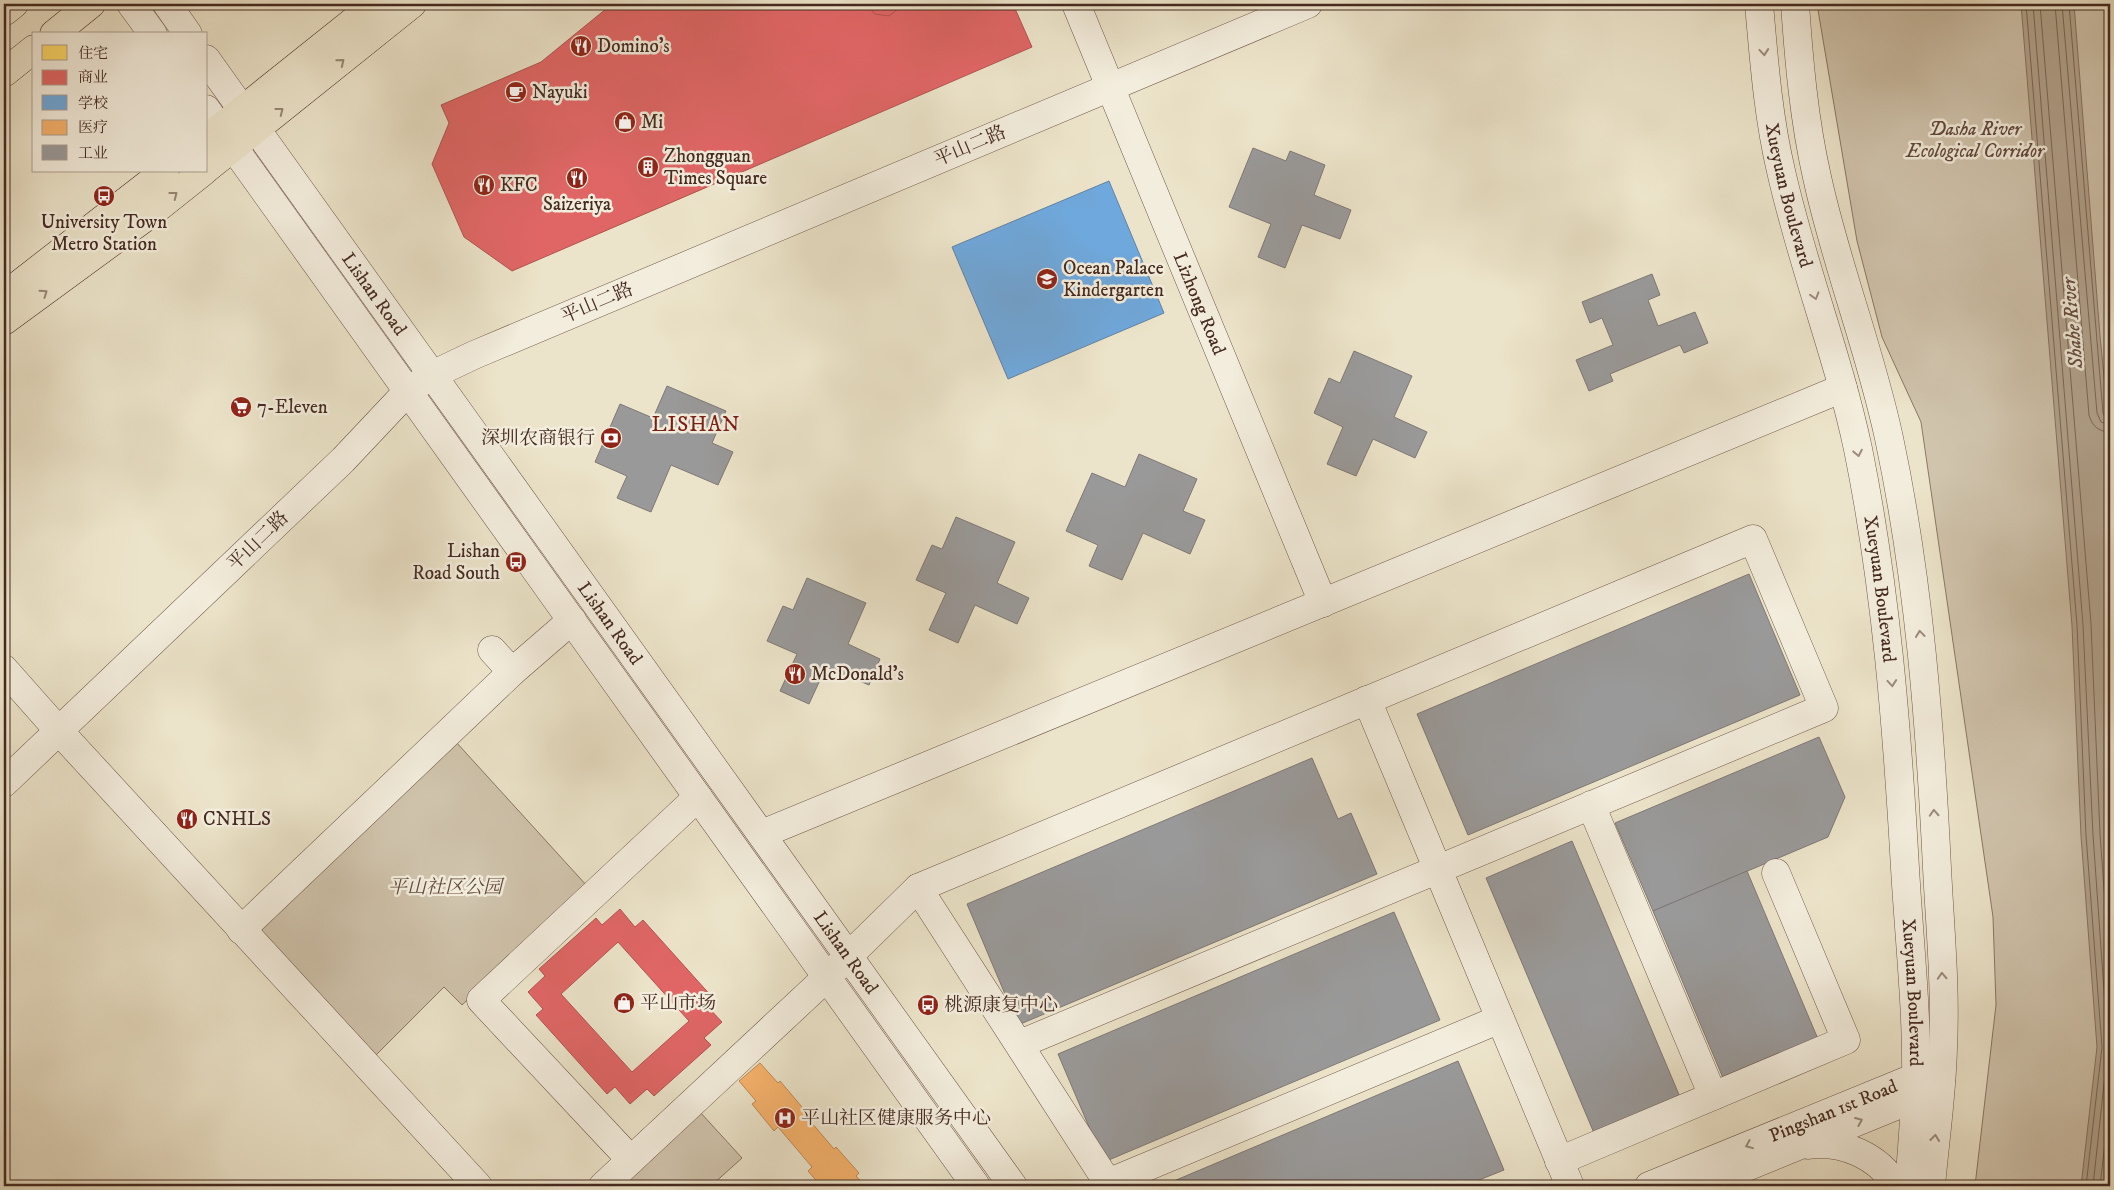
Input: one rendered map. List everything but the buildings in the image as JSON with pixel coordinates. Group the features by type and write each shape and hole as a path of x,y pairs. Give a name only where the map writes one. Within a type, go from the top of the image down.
{"main road":[{"path":"4,12 14,4"},
{"path":"56,32 91,4"},
{"path":"250,120 375,4"},
{"path":"208,160 217,131 250,120 412,4"},
{"path":"4,73 32,51"},
{"path":"4,296 165,172"},
{"path":"4,320 128,231 202,172"}],"street":[{"path":"131,4 152,32"},
{"path":"166,4 187,32"},
{"name":"Lizhong Road","path":"1076,4 1323,603"},
{"name":"平山二路","path":"4,783 343,460 408,391 432,375 474,355 1308,4"},
{"name":"Xueyuan Boulevard","path":"1760,4 1768,94 1780,169 1843,388 1867,497 1887,628 1931,1186"},
{"name":"Xueyuan Boulevard","path":"1795,4 1802,78 1816,175 1838,260 1880,398 1890,441 1916,600 1933,796 1944,1008 1924,1085 1909,1186"},
{"name":"Lishan Road","path":"208,62 1013,1186"},
{"name":"Lishan Road","path":"217,131 408,391 976,1186"},
{"path":"762,834 1843,388"},
{"path":"603,1186 827,977 918,888 1753,538 1824,708 1020,1044"},
{"path":"241,930 512,672 572,620"},
{"path":"492,650 512,672"},
{"path":"4,669 58,731 478,1186"},
{"path":"1366,700 1570,1186"},
{"path":"631,1160 482,1000 698,797"},
{"path":"1591,805 1713,1096"},
{"path":"1559,1161 1846,1040 1776,873"},
{"path":"918,888 1108,1183 1500,1019"},
{"name":"Pingshan 1st Road","path":"1700,1186 1794,1148 1924,1085"},
{"name":"Pingshan 1st Road","path":"1649,1186 1924,1085"},
{"path":"1794,1148 1814,1144 1832,1144 1850,1148 1882,1168 1896,1186"}],"green space":[{"name":"Dasha River Ecological Corridor","path":"1817,4 2110,4 2110,1186 1975,1186 1996,1005 1993,917 1921,422 1882,337 1857,241"},
{"name":"平山社区公园","path":"456,742 588,887 462,1005 444,987 374,1057 255,931"},
{"path":"700,1112 742,1158 711,1186 621,1186"}],"water":[{"name":"Shahe River","path":"2021,4 2074,4 2100,336 2110,437 2110,1186 2081,1186 2097,1047 2081,836 2072,626"}],"place":[{"name":"Domino's","path":"581,46"},
{"name":"Nayuki","path":"516,92"},
{"name":"Mi","path":"625,122"},
{"name":"Zhongguan Times Square","path":"648,167"},
{"name":"Saizeriya","path":"577,178"},
{"name":"KFC","path":"484,185"},
{"name":"University Town Metro Station","path":"104,196"},
{"name":"Ocean Palace Kindergarten","path":"1047,279"},
{"name":"7-Eleven","path":"241,407"},
{"name":"深圳农商银行","path":"611,438"},
{"name":"Lishan Road South","path":"516,562"},
{"name":"McDonald's","path":"795,674"},
{"name":"CNHLS","path":"187,819"},
{"name":"平山市场","path":"624,1003"},
{"name":"桃源康复中心","path":"928,1005"},
{"name":"平山社区健康服务中心","path":"785,1118"}],"district":[{"name":"LISHAN","path":"696,425"}]}
